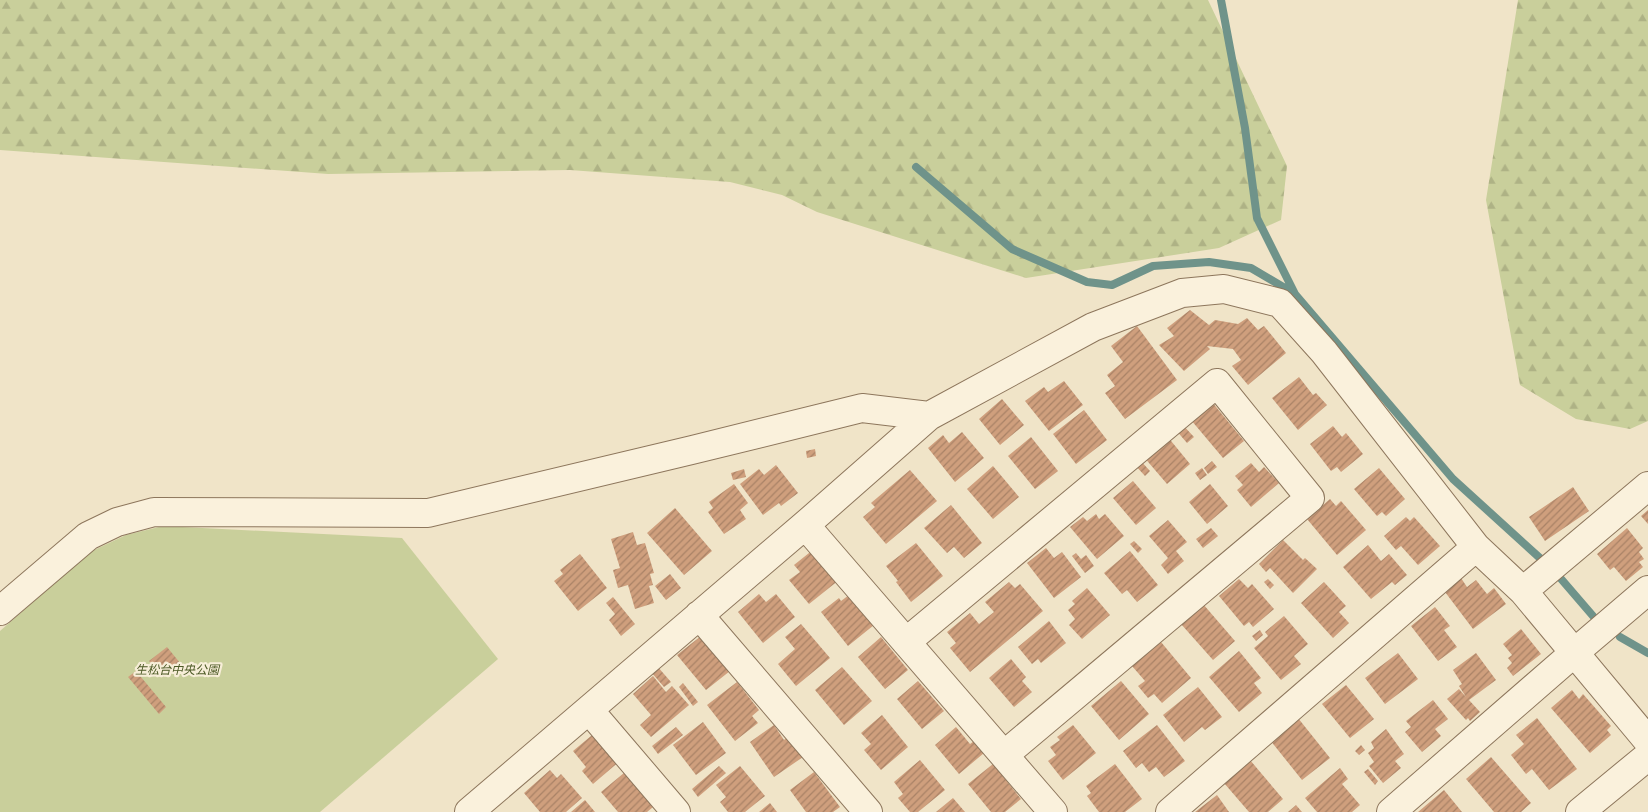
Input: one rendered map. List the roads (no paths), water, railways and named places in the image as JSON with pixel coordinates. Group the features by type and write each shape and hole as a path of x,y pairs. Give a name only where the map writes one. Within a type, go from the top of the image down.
{"street":[{"path":"484,807 589,710 929,416 1093,327 1182,293 1224,288 1280,303 1324,352 1476,547 1523,591 1648,741"},
{"path":"906,642 1218,382 1310,498 1004,755"},
{"path":"0,612 88,536 117,522 154,512 428,513 862,408 929,416"},
{"path":"1523,591 1648,486"},
{"path":"805,525 1053,812"},
{"path":"1170,812 1476,547"},
{"path":"1391,812 1648,590"},
{"path":"700,615 868,812"},
{"path":"589,710 676,812"},
{"path":"1580,812 1648,756"}],"waterway":[{"path":"1221,0 1245,128 1257,218 1295,294"},
{"path":"916,167 1012,249 1087,282 1112,285 1153,266 1209,262 1251,268 1295,294 1453,479 1541,559"},
{"path":"1556,573 1593,616"},
{"path":"1620,637 1648,653"}],"park label":[{"name":"生松台中央公園","path":"177,670"}]}
